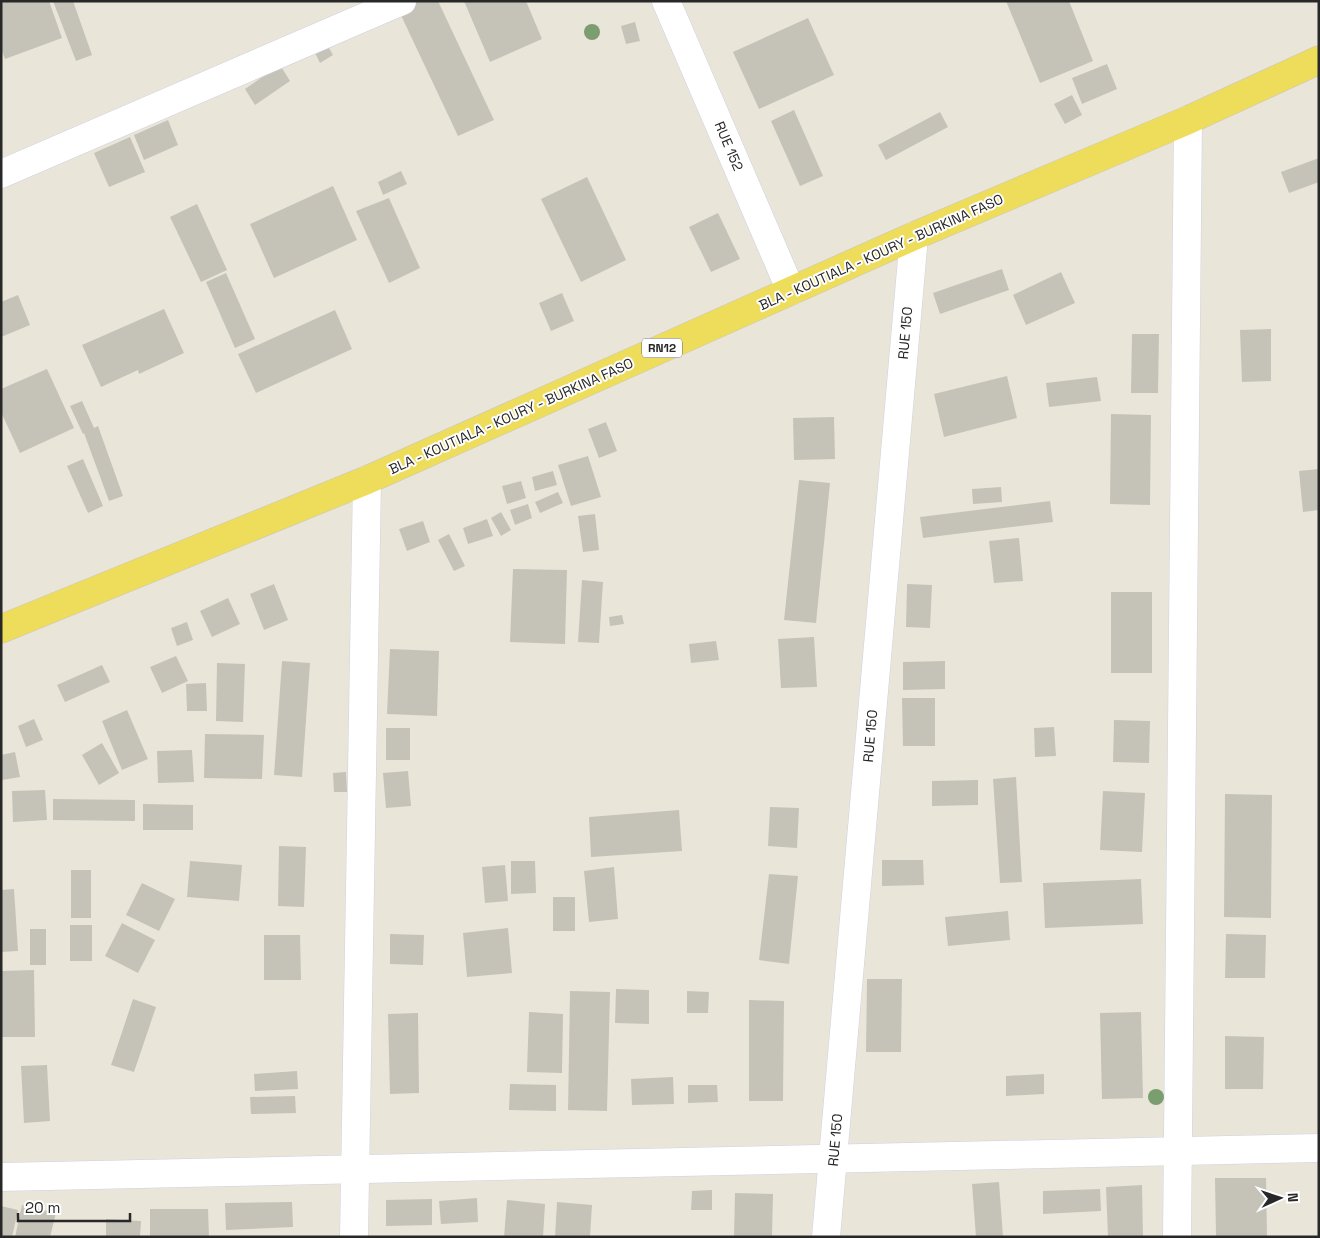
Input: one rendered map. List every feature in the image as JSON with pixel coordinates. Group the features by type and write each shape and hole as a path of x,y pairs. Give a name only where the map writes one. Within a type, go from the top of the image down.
{"main road":[{"name":"BLA - KOUTIALA - KOURY - BURKINA FASO","path":"1,629 367,480 914,236 1188,120 1319,60"}],"street":[{"path":"1,174 402,1"},
{"name":"RUE 152","path":"666,1 792,291"},
{"path":"1177,1237 1188,120"},
{"name":"RUE 150","path":"826,1237 914,236"},
{"path":"354,1237 367,480"},
{"path":"1,1177 1319,1148"}],"building":[{"path":"1,1 49,1 62,38 5,59 1,48"},
{"path":"53,1 73,1 92,55 76,61"},
{"path":"414,1 438,1 494,120 458,136 398,9"},
{"path":"464,1 526,1 542,39 490,62"},
{"path":"1006,1 1069,1 1093,61 1040,83"},
{"path":"808,18 834,75 759,109 733,52"},
{"path":"635,22 640,41 626,44 621,26"},
{"path":"325,41 333,55 320,63 312,47"},
{"path":"1107,64 1117,89 1082,104 1072,78"},
{"path":"280,65 290,81 255,105 245,89"},
{"path":"1072,95 1082,115 1065,124 1054,104"},
{"path":"794,110 823,176 800,186 771,121"},
{"path":"940,112 948,127 886,160 878,145"},
{"path":"168,120 178,145 144,160 134,135"},
{"path":"130,137 145,172 109,187 94,153"},
{"path":"1319,158 1319,182 1289,193 1281,172"},
{"path":"401,171 407,184 383,195 378,182"},
{"path":"587,177 626,260 581,282 541,199"},
{"path":"333,186 357,240 274,278 250,224"},
{"path":"389,198 420,268 389,283 356,211"},
{"path":"197,204 227,270 201,282 170,217"},
{"path":"718,213 740,259 711,272 689,227"},
{"path":"1002,269 1009,290 940,314 933,293"},
{"path":"1061,272 1075,303 1026,325 1013,295"},
{"path":"226,273 255,339 235,348 206,282"},
{"path":"562,293 574,321 551,331 539,303"},
{"path":"18,295 30,325 1,337 1,302"},
{"path":"164,309 184,353 139,374 138,370 101,387 82,345"},
{"path":"335,310 352,349 256,393 238,354"},
{"path":"1271,329 1271,381 1242,382 1240,330"},
{"path":"1132,334 1159,334 1158,393 1131,393"},
{"path":"47,369 74,428 20,453 1,412 1,389"},
{"path":"1007,376 1017,418 944,437 934,394"},
{"path":"1097,377 1101,401 1049,407 1046,383"},
{"path":"82,401 94,428 98,426 123,496 109,501 84,433 70,406"},
{"path":"1111,414 1151,415 1150,505 1110,504"},
{"path":"834,417 835,459 794,460 793,418"},
{"path":"606,422 617,451 599,458 588,429"},
{"path":"588,456 601,497 571,506 558,465"},
{"path":"83,459 103,506 88,513 67,466"},
{"path":"1319,469 1319,510 1303,512 1299,471"},
{"path":"553,471 557,485 535,491 532,477"},
{"path":"799,480 830,483 816,623 784,620"},
{"path":"521,481 526,498 507,504 502,486"},
{"path":"1001,487 1002,502 973,504 972,489"},
{"path":"558,492 563,503 540,513 535,502"},
{"path":"1050,501 1053,522 923,538 920,517"},
{"path":"528,504 532,518 515,525 510,510"},
{"path":"501,512 511,530 501,536 491,518"},
{"path":"595,514 599,550 583,552 578,516"},
{"path":"487,519 493,536 468,544 463,528"},
{"path":"423,521 430,542 407,551 399,529"},
{"path":"449,534 465,566 454,571 438,540"},
{"path":"1019,538 1023,581 994,583 989,541"},
{"path":"513,569 567,570 565,644 510,642"},
{"path":"582,580 603,582 599,643 578,642"},
{"path":"274,584 288,620 264,630 250,594"},
{"path":"907,584 932,585 930,628 906,627"},
{"path":"1111,592 1152,592 1152,673 1111,673"},
{"path":"228,598 240,624 212,637 200,611"},
{"path":"622,615 624,624 610,626 609,617"},
{"path":"187,622 193,640 177,646 171,628"},
{"path":"814,637 817,687 781,688 778,639"},
{"path":"716,641 719,660 691,663 689,644"},
{"path":"390,649 439,651 437,716 387,714"},
{"path":"176,656 188,681 162,693 150,667"},
{"path":"282,661 310,663 302,777 274,775"},
{"path":"945,661 945,689 903,690 903,662"},
{"path":"217,663 245,664 243,722 216,721"},
{"path":"102,665 110,682 65,702 57,685"},
{"path":"206,683 207,711 187,711 186,684"},
{"path":"902,698 935,698 935,746 903,746"},
{"path":"127,710 148,759 122,770 102,721"},
{"path":"34,719 43,740 26,747 18,726"},
{"path":"1114,720 1150,721 1149,763 1113,762"},
{"path":"1054,727 1056,756 1035,757 1034,728"},
{"path":"386,728 410,728 410,760 386,760"},
{"path":"205,734 264,735 262,779 204,778"},
{"path":"102,743 119,773 99,785 82,755"},
{"path":"192,750 194,782 158,783 157,751"},
{"path":"15,752 20,777 2,780 1,755"},
{"path":"408,771 411,806 386,808 383,773"},
{"path":"346,772 347,792 334,792 333,773"},
{"path":"1016,777 1022,882 1000,883 993,779"},
{"path":"978,780 978,805 932,806 932,781"},
{"path":"45,790 47,820 13,822 12,791"},
{"path":"1103,791 1145,793 1142,852 1100,850"},
{"path":"1225,794 1272,795 1271,918 1224,917"},
{"path":"53,799 135,800 135,821 53,820"},
{"path":"143,804 193,805 193,830 143,830"},
{"path":"770,807 799,808 797,848 768,846"},
{"path":"679,810 682,851 591,857 589,817"},
{"path":"279,846 306,847 304,907 278,906"},
{"path":"882,860 923,860 924,885 882,886"},
{"path":"190,861 242,865 239,901 187,897"},
{"path":"511,861 535,861 536,893 511,894"},
{"path":"505,865 508,901 485,903 482,867"},
{"path":"614,867 618,919 589,922 584,871"},
{"path":"71,870 91,870 91,918 71,918"},
{"path":"769,874 798,876 789,964 759,960"},
{"path":"1141,879 1143,924 1045,928 1043,883"},
{"path":"142,883 175,899 159,931 126,915"},
{"path":"14,889 18,951 1,952 1,890"},
{"path":"553,897 575,897 575,931 553,931"},
{"path":"1008,911 1010,940 948,946 945,917"},
{"path":"122,923 155,940 138,973 105,956"},
{"path":"70,925 92,925 92,961 70,961"},
{"path":"508,928 512,973 467,977 463,933"},
{"path":"30,929 46,929 46,965 30,965"},
{"path":"390,934 424,935 423,965 390,964"},
{"path":"1226,934 1266,935 1265,978 1225,978"},
{"path":"264,935 300,935 301,980 264,980"},
{"path":"34,970 35,1037 1,1037 1,971"},
{"path":"867,979 902,979 901,1052 866,1052"},
{"path":"616,989 649,990 649,1024 615,1023"},
{"path":"570,991 610,992 607,1111 568,1110"},
{"path":"687,991 709,992 708,1013 687,1013"},
{"path":"133,999 156,1007 134,1072 111,1065"},
{"path":"749,1000 784,1001 783,1101 749,1101"},
{"path":"529,1012 563,1014 562,1073 527,1072"},
{"path":"1141,1012 1143,1098 1102,1099 1100,1013"},
{"path":"418,1013 419,1093 390,1094 388,1014"},
{"path":"1225,1036 1264,1037 1263,1089 1225,1089"},
{"path":"47,1065 50,1121 24,1123 21,1066"},
{"path":"297,1071 298,1089 255,1091 254,1074"},
{"path":"1044,1074 1044,1094 1006,1096 1006,1076"},
{"path":"673,1077 674,1104 632,1105 631,1079"},
{"path":"510,1084 556,1085 556,1111 509,1110"},
{"path":"688,1085 717,1085 718,1102 688,1103"},
{"path":"295,1096 296,1113 251,1114 250,1097"},
{"path":"1215,1178 1266,1178 1267,1237 1216,1237"},
{"path":"999,1182 1003,1237 976,1237 972,1184"},
{"path":"1142,1185 1143,1237 1108,1237 1106,1187"},
{"path":"1100,1189 1101,1211 1043,1214 1043,1191"},
{"path":"712,1190 712,1210 691,1210 692,1191"},
{"path":"735,1193 773,1194 772,1237 734,1237"},
{"path":"477,1198 478,1222 441,1224 439,1201"},
{"path":"432,1199 432,1225 386,1226 386,1200"},
{"path":"507,1200 545,1204 543,1237 504,1237"},
{"path":"292,1202 293,1227 226,1230 225,1203"},
{"path":"557,1202 592,1205 590,1237 555,1237"},
{"path":"22,1205 56,1213 50,1237 15,1237"},
{"path":"1,1206 18,1210 12,1237 1,1237"},
{"path":"150,1209 208,1209 209,1237 150,1237"},
{"path":"106,1219 141,1221 140,1237 106,1237"}]}
